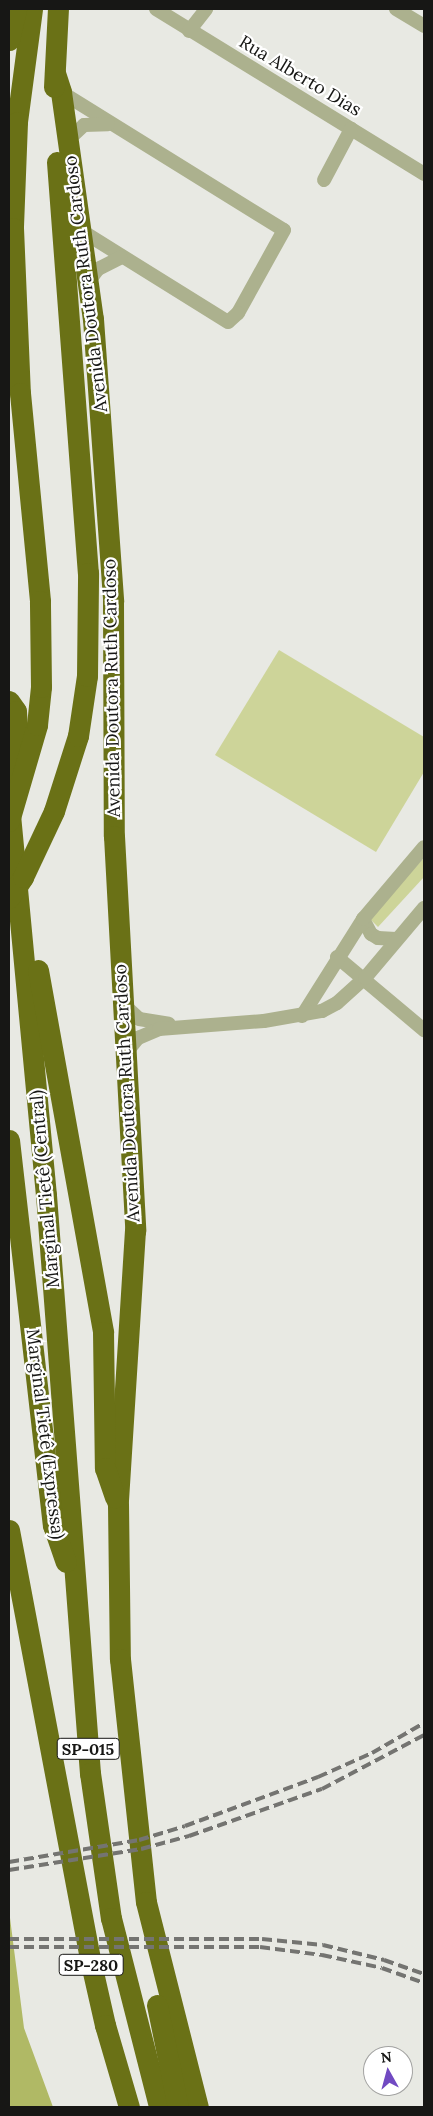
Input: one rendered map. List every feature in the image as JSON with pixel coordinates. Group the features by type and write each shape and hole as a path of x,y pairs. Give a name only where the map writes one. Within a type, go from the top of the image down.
{"highway":[{"path":"9,40 16,9"},
{"path":"9,821 37,725 41,687 40,601 20,393 13,228 17,122 32,9"},
{"path":"9,898 23,877 50,820 78,736 87,676 88,573 67,323 54,112 58,83 58,9"},
{"name":"Avenida Doutora Ruth Cardoso","path":"58,83 68,140 100,382 110,546 114,836 135,1230 118,1504 120,1659 128,1755 144,1885 162,1969 198,2107"},
{"path":"9,702 16,711 28,909 56,1083 103,1332 104,1468 118,1504"},
{"name":"Marginal Tietê (Central)","path":"9,798 46,1195 75,1579"},
{"name":"Marginal Tietê (Expressa)","path":"9,1140 53,1525 61,1552 75,1579 90,1774 104,1881 135,2021 159,2107"},
{"name":"SP-280","path":"9,1530 104,2025 129,2107"},
{"path":"162,1969 156,1992 156,2004 178,2107"}],"street":[{"name":"Rua Alberto Dias","path":"156,9 424,174"},
{"path":"189,31 206,9"},
{"path":"396,9 424,26"},
{"path":"58,83 109,124 284,229 282,236 231,322 224,321 120,258 80,230"},
{"path":"68,140 84,125 109,124"},
{"path":"324,180 352,129"},
{"path":"87,285 98,269 120,258"},
{"path":"302,1016 337,958 363,920 424,847"},
{"path":"125,1054 147,1033 179,1026 302,1016 337,1003 365,978 396,938 424,908"},
{"path":"363,920 371,934 378,938 396,938"},
{"path":"337,958 365,978 424,1030"},
{"path":"122,1003 139,1019 179,1026"}],"shaded area":[{"path":"279,650 424,737 424,772 376,852 215,755"},
{"path":"424,858 424,877 378,927 368,917"},
{"path":"9,1910 24,2028 53,2107 9,2107"}],"railway":[{"path":"9,1862 139,1840 185,1826 318,1777 372,1753 424,1723"},
{"path":"9,1870 141,1849 189,1836 322,1789 424,1735"},
{"path":"9,1939 262,1939 323,1945 384,1960 424,1974"},
{"path":"9,1947 260,1947 322,1955 382,1968 424,1983"}]}
